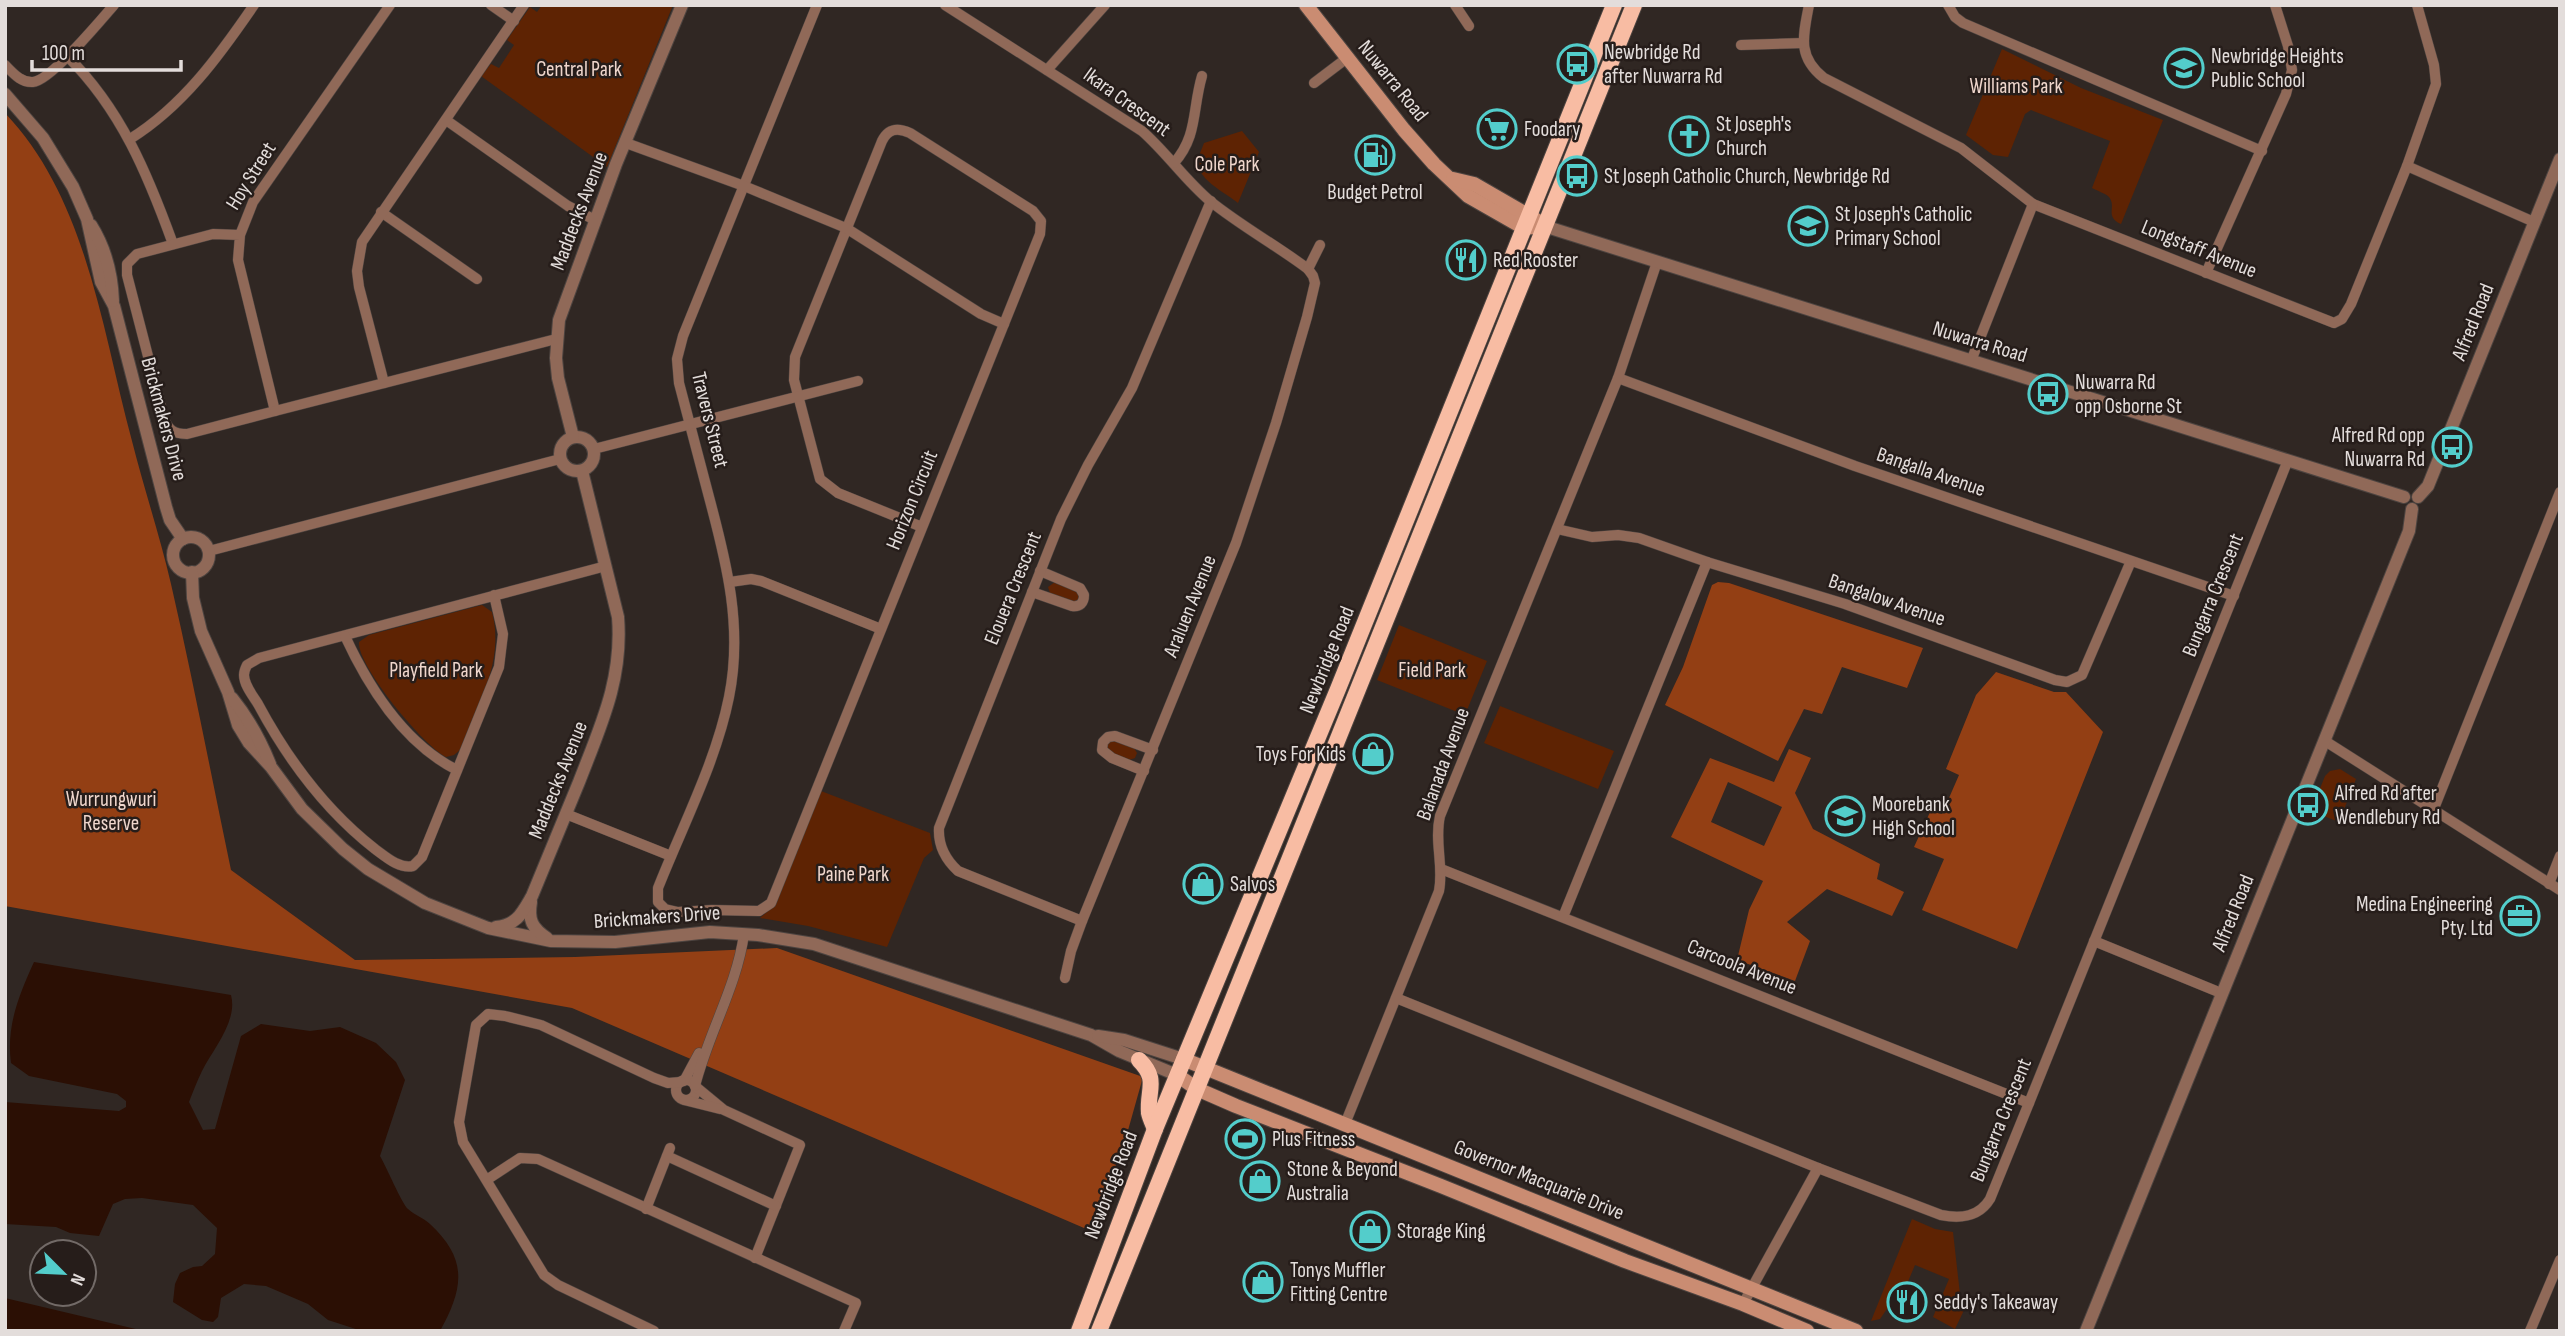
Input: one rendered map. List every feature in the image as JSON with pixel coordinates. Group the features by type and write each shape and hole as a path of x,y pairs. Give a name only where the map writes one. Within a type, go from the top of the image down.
{"highway":[{"name":"Newbridge Road","path":"1079,1331 1183,1059 1339,689 1614,5"},
{"name":"Newbridge Road","path":"1099,1331 1634,5"},
{"path":"1139,1060 1151,1078 1149,1114 1155,1129"}],"main road":[{"name":"Nuwarra Road","path":"1306,5 1434,164 1451,179 1474,184 1527,221 1544,226"},
{"name":"Brickmakers Drive","path":"1183,1059 1206,1068"},
{"name":"Governor Macquarie Drive","path":"1206,1068 1856,1331"},
{"name":"Governor Macquarie Drive","path":"1177,1075 1197,1089 1807,1331"}],"street":[{"path":"130,139 152,125 192,87 254,5"},
{"name":"Hoy Street","path":"275,411 240,272 240,235 253,202 390,5"},
{"path":"491,5 514,20"},
{"path":"384,383 357,271 362,242 524,5"},
{"name":"Maddecks Avenue","path":"573,437 558,378 556,340 564,302 682,5"},
{"name":"Travers Street","path":"671,856 711,757 729,698 735,634 730,582 677,371 680,346 817,5"},
{"name":"Ikara Crescent","path":"946,5 1142,131 1211,201 1308,269"},
{"path":"1047,69 1105,5"},
{"path":"1455,5 1469,26"},
{"path":"1741,45 1804,43 1809,5"},
{"path":"1948,5 1963,23 2262,151"},
{"path":"2206,273 2286,94 2292,70 2288,46 2275,5"},
{"name":"Longstaff Avenue","path":"1804,43 1804,53 1814,70 1824,78 1961,148 2033,204 2334,323 2342,319 2351,304 2407,166 2436,84 2434,65 2417,5"},
{"path":"5,65 21,79 35,82 43,78 67,56 108,7"},
{"path":"67,56 92,82 130,139 151,183 173,244"},
{"path":"1314,83 1347,58"},
{"path":"1174,163 1190,141 1195,98 1202,76"},
{"name":"Brickmakers Drive","path":"5,94 48,146 73,187 87,219 101,282 113,306 166,507 170,520 183,539"},
{"path":"446,120 568,206 596,220"},
{"name":"Horizon Circuit","path":"671,856 657,892 658,902 665,909 678,912 712,909 753,911 768,906 1042,225 1039,217 910,133 895,130 884,136 846,228"},
{"path":"625,143 744,186 846,228 981,314 1004,324"},
{"name":"Alfred Road","path":"2087,1331 2409,531 2415,503 2428,486 2560,159"},
{"path":"2407,166 2534,222"},
{"name":"Elouera Crescent","path":"1082,921 958,871 945,856 939,838 943,816 1074,491 1117,416 1144,361 1211,201"},
{"path":"1971,361 2033,204"},
{"path":"381,212 477,279"},
{"name":"Nuwarra Road","path":"1544,226 2404,497 2410,493 2415,503"},
{"path":"846,228 795,358 794,380 797,397 815,465 825,485 838,493 922,527"},
{"path":"240,235 222,233 173,244 134,256 126,270 164,418 172,432 187,434 556,340"},
{"path":"1308,269 1320,245"},
{"name":"Balanada Avenue","path":"1345,1124 1439,891 1441,869 1436,836 1440,816 1618,378 1657,262"},
{"name":"Araluen Avenue","path":"1065,978 1082,921 1236,543 1272,436 1314,289 1314,279 1308,269"},
{"name":"Bangalla Avenue","path":"1618,378 1854,466 2234,596"},
{"path":"594,449 858,381"},
{"path":"573,437 588,440 594,449 594,460 582,471 571,471 560,459 564,443 573,437"},
{"path":"209,551 560,459"},
{"name":"Bungarra Crescent","path":"1396,998 1941,1215 1968,1216 1981,1210 1990,1199 2288,460"},
{"name":"Maddecks Avenue","path":"488,928 507,926 517,920 532,896 608,708 618,663 618,617 582,471"},
{"path":"2433,811 2560,492"},
{"name":"Bangalow Avenue","path":"1556,529 1592,537 1618,535 1639,538 1707,562 1845,604 2067,682 2082,675 2131,561"},
{"path":"199,538 209,551 205,566 191,572 181,570 175,562 174,551 183,539 199,538"},
{"path":"1563,916 1707,562"},
{"path":"494,595 503,634 502,656 422,857 413,866 401,866 349,827 320,797 274,734 245,680 247,665 254,659 345,636 494,595 606,566"},
{"path":"1032,592 1072,606 1083,601 1084,595 1080,588 1040,571"},
{"name":"Brickmakers Drive","path":"191,572 196,614 228,692 238,725 253,749 271,767 302,808 343,849 368,869 425,903 488,928 551,941 615,942 688,934 744,933 814,944 1090,1035 1139,1060 1177,1075"},
{"path":"730,582 751,579 761,581 881,629"},
{"path":"345,636 365,673 400,723 434,757 457,770"},
{"path":"1144,771 1105,753 1103,742 1108,737 1115,736 1153,750"},
{"path":"2325,741 2560,890"},
{"path":"566,814 671,856"},
{"path":"2549,884 2560,856"},
{"name":"Carcoola Avenue","path":"1441,869 2029,1103"},
{"name":"Maddecks Avenue","path":"532,896 529,916 531,924 551,941"},
{"path":"681,1097 693,1097 689,1082 732,981 741,956 744,933"},
{"path":"2094,941 2221,993"},
{"path":"648,1329 558,1285 544,1275 488,1179 463,1142 459,1130 476,1025 481,1018 494,1014 532,1022 654,1078 668,1083 689,1082 724,1110"},
{"name":"Brickmakers Drive","path":"1090,1035 1124,1040 1183,1059"},
{"path":"654,1078 681,1097 724,1110 800,1145 755,1258"},
{"path":"681,1097 677,1087 689,1082"},
{"path":"646,1209 668,1152 776,1206"},
{"path":"488,1179 520,1158 538,1159 856,1303 844,1331"},
{"path":"1743,1304 1754,1289 1818,1168"},
{"path":"2530,1331 2560,1259"}],"green space":[{"name":"Central Park","path":"542,5 673,5 607,167 481,76 491,64 499,68 514,45 507,40 530,7 537,12"},
{"name":"Williams Park","path":"2002,49 2081,88 2163,120 2121,224 2113,218 2109,197 2092,188 2110,141 2031,110 2025,114 2008,157 1993,155 1966,135"},
{"name":"Wurrungwuri Reserve","path":"5,113 33,147 55,185 88,268 171,584 231,870 355,960 575,957 777,948 1143,1077 1125,1141 1091,1231 572,1008 5,906"},
{"name":"Cole Park","path":"1242,131 1259,152 1238,203 1206,179 1198,166 1198,159 1204,143"},
{"path":"1055,582 1076,591 1079,594 1078,600 1074,603 1050,593 1048,587"},
{"path":"1718,582 1729,583 1923,648 1907,688 1842,667 1822,714 1804,709 1778,761 1665,705 1683,667 1712,585"},
{"name":"Playfield Park","path":"482,605 492,612 495,630 495,648 488,682 460,750 446,757 408,722 380,686 361,653 359,642 369,635"},
{"name":"Field Park","path":"1399,625 1487,661 1465,715 1377,680"},
{"path":"1996,672 2054,692 2066,692 2103,732 2017,949 1922,910 1944,859 1914,847 1931,810 1942,814 1959,775 1946,769 1976,695"},
{"path":"1500,706 1614,751 1598,789 1484,743"},
{"path":"1115,740 1134,748 1137,753 1135,758 1129,760 1109,752 1106,744"},
{"path":"1789,749 1811,758 1795,793 1813,829 1880,864 1877,879 1904,892 1892,916 1827,889 1787,922 1810,941 1795,981 1737,960 1749,910 1763,881 1671,837 1710,758 1774,782","holes":["1728,782 1782,807 1764,846 1711,822"]},
{"path":"2340,769 2356,779 2339,822 2311,811 2325,776 2330,771"},
{"name":"Paine Park","path":"821,791 930,833 933,850 924,858 887,947 808,926 760,918 776,903"},
{"path":"1912,1219 1935,1229 1953,1232 1961,1303 1966,1306 1955,1329 1933,1317 1949,1279 1915,1265 1899,1303 1891,1303 1880,1319 1871,1321"}],"shaded area":[{"path":"34,962 231,995 228,1025 202,1071 189,1102 203,1130 215,1129 241,1036 261,1024 310,1031 340,1027 376,1043 396,1062 405,1080 380,1156 405,1206 428,1222 443,1237 456,1263 458,1275 454,1302 440,1331 362,1331 328,1320 308,1304 266,1286 244,1284 221,1298 218,1317 213,1322 202,1320 173,1302 175,1284 180,1273 202,1266 215,1254 217,1228 193,1205 142,1198 125,1199 113,1204 99,1236 70,1233 56,1227 5,1224 5,1102 119,1111 126,1107 126,1101 117,1094 29,1076 11,1063 12,1023"},
{"path":"5,1298 28,1303 28,1308 47,1308 144,1331 5,1331"}],"place":[{"name":"Newbridge Rd after Nuwarra Rd","path":"1577,64"},
{"name":"Newbridge Heights Public School","path":"2184,68"},
{"name":"Foodary","path":"1497,129"},
{"name":"St Joseph's Church","path":"1689,136"},
{"name":"Budget Petrol","path":"1375,155"},
{"name":"St Joseph Catholic Church, Newbridge Rd","path":"1577,176"},
{"name":"St Joseph's Catholic Primary School","path":"1808,226"},
{"name":"Red Rooster","path":"1466,260"},
{"name":"Nuwarra Rd opp Osborne St","path":"2048,394"},
{"name":"Alfred Rd opp Nuwarra Rd","path":"2452,447"},
{"name":"Toys For Kids","path":"1373,754"},
{"name":"Alfred Rd after Wendlebury Rd","path":"2308,805"},
{"name":"Moorebank High School","path":"1845,816"},
{"name":"Salvos","path":"1203,884"},
{"name":"Medina Engineering Pty. Ltd","path":"2520,916"},
{"name":"Plus Fitness","path":"1245,1139"},
{"name":"Stone & Beyond Australia","path":"1260,1181"},
{"name":"Storage King","path":"1370,1231"},
{"name":"Tonys Muffler Fitting Centre","path":"1263,1282"},
{"name":"Seddy's Takeaway","path":"1907,1302"}]}
